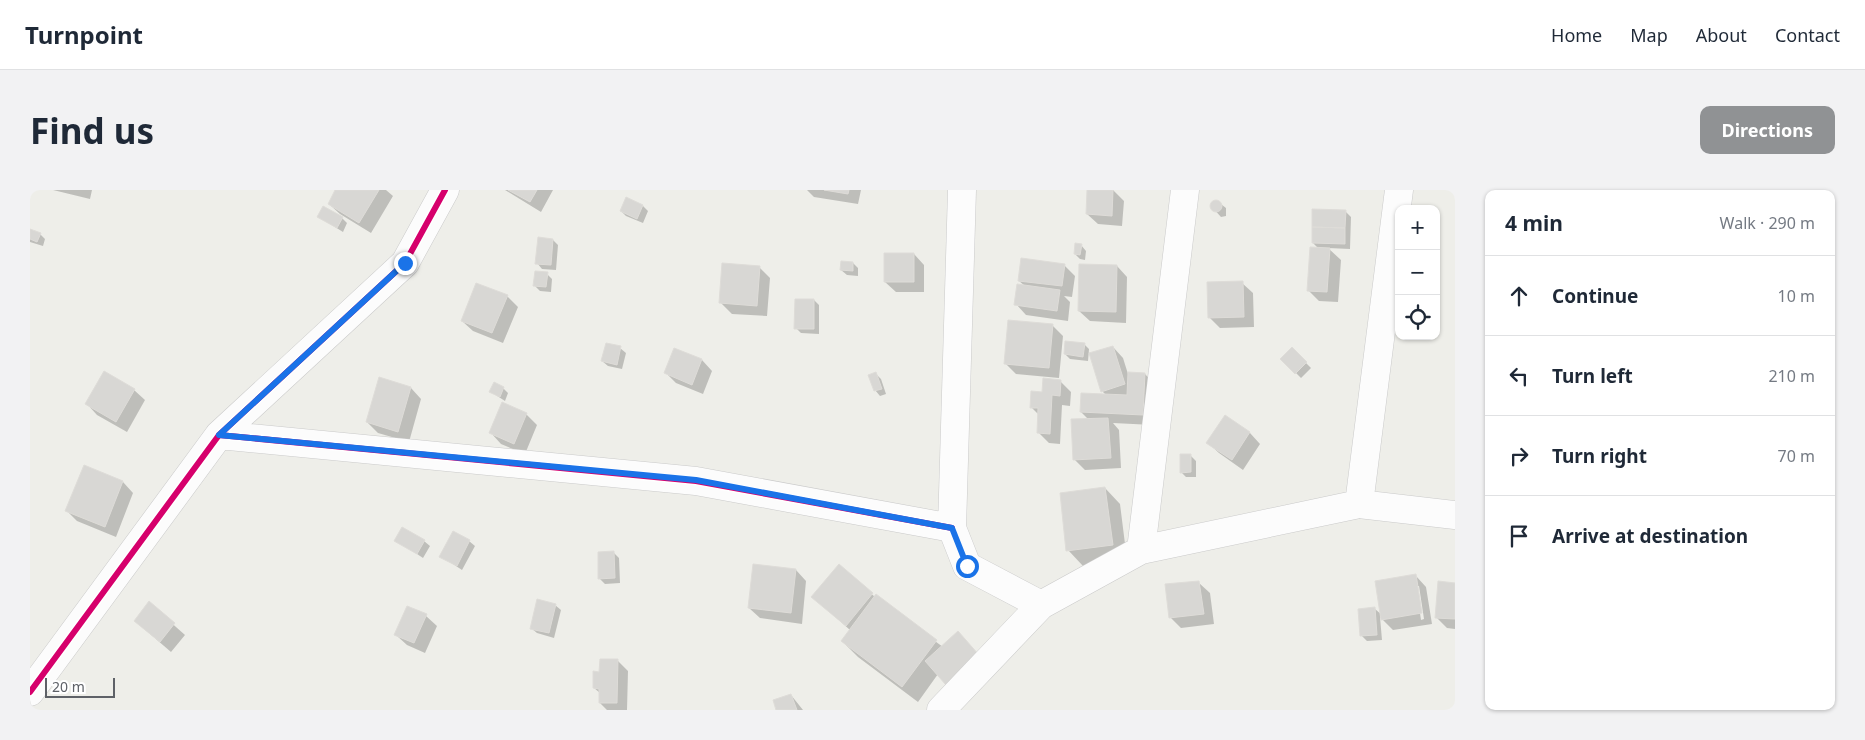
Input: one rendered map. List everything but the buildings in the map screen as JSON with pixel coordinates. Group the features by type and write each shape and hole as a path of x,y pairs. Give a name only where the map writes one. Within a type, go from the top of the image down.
{"street":[{"path":"30,692 219,435 405,263 445,190"},
{"path":"962,190 952,528 967,566 1041,605"},
{"path":"1141,550 1185,190"},
{"path":"1359,504 1399,190"},
{"path":"219,435 696,480 952,528"},
{"path":"941,710 1041,605 1141,550 1359,504 1455,515"}],"cycle path":[{"path":"30,692 219,435 405,263 445,190"},
{"path":"219,435 696,481 952,528"}],"route":[{"path":"405,263 219,435 696,480 952,528 967,566"}]}
